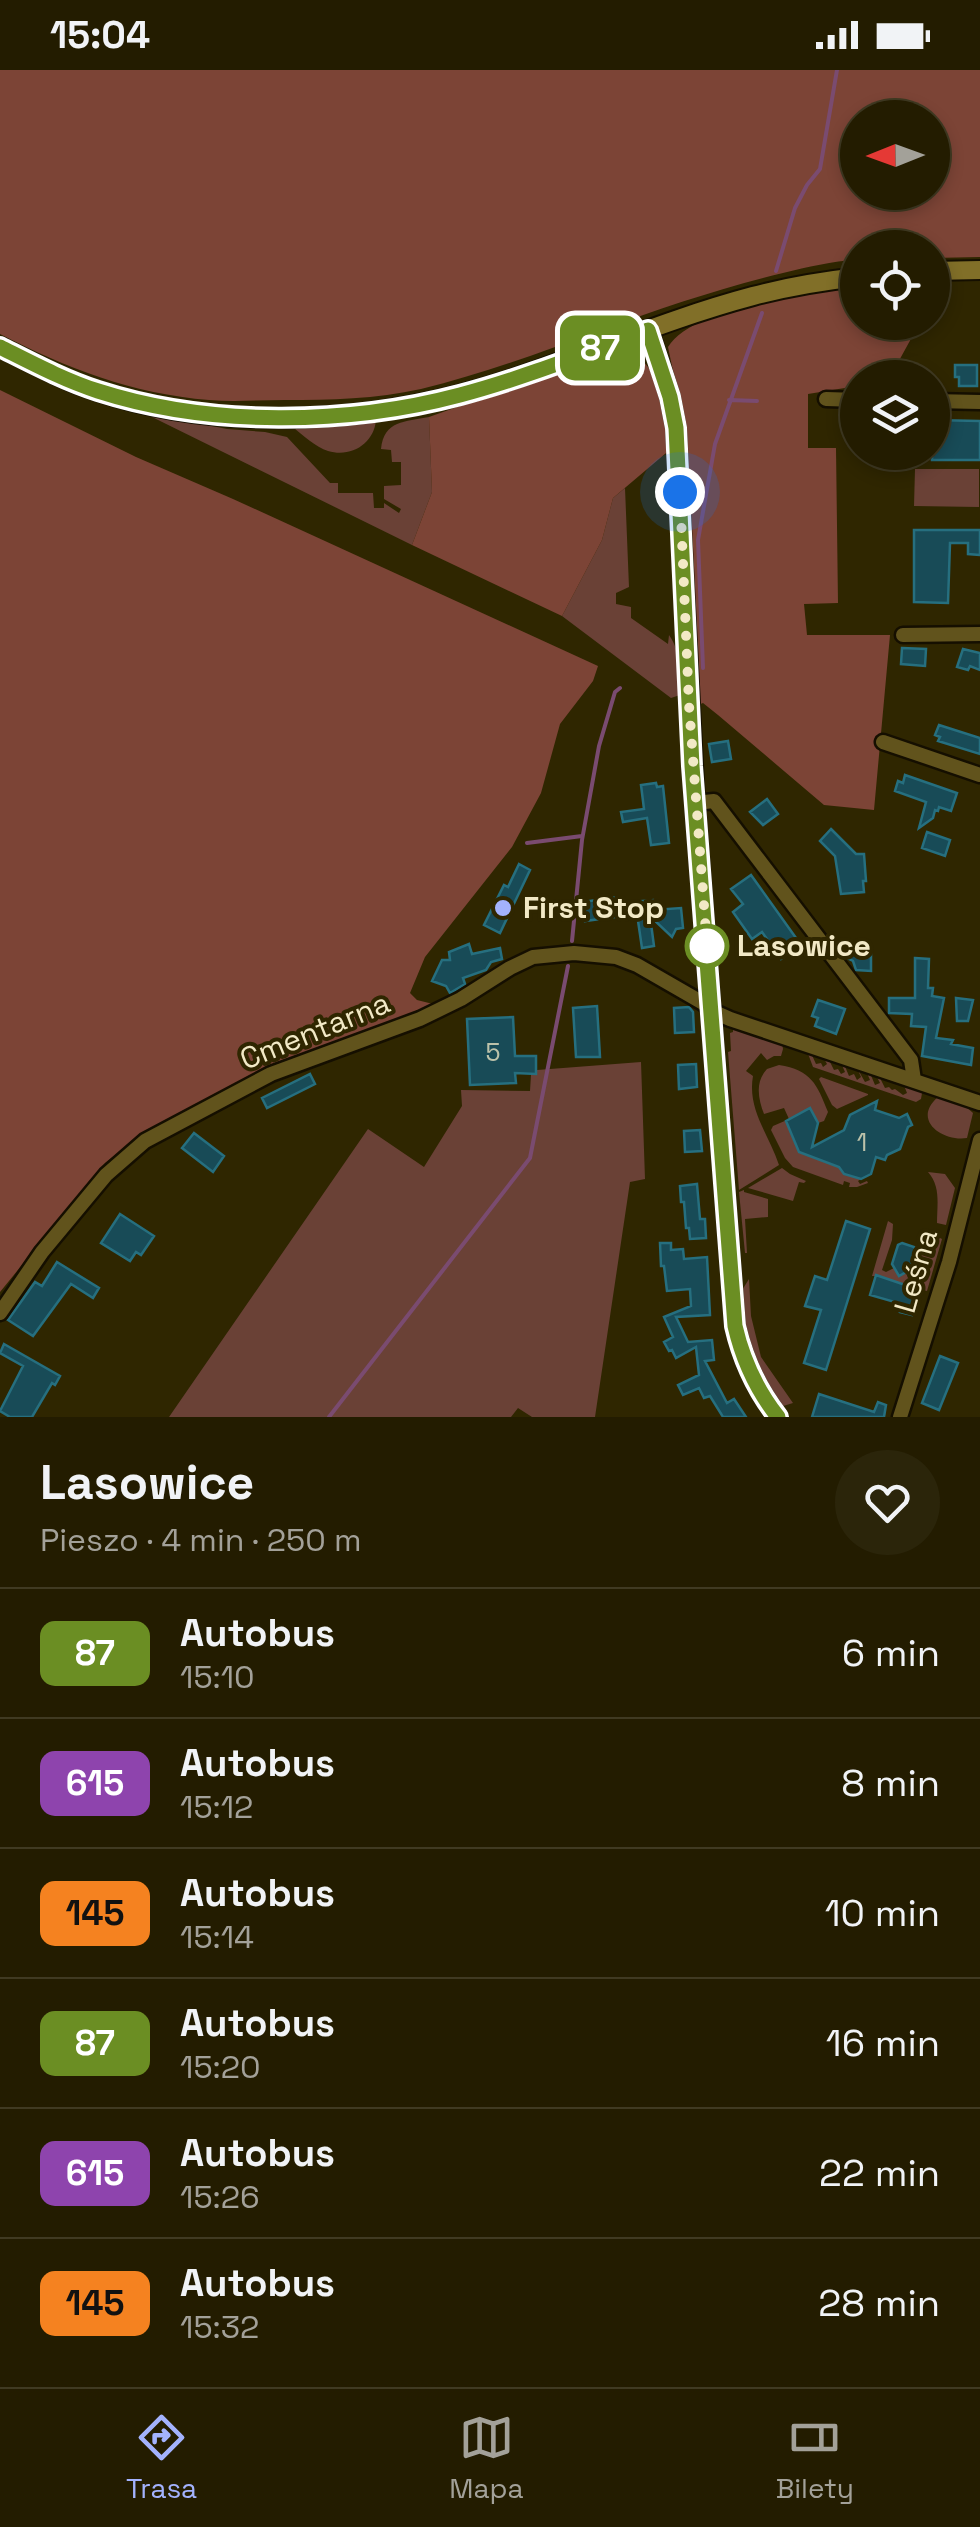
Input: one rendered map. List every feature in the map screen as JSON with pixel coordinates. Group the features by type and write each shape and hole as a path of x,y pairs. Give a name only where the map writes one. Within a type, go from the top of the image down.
{"main road":[{"path":"950,271 980,270"},
{"path":"0,347 67,380 145,403 245,416 313,417 383,411 459,395 752,296 840,279"}],"street":[{"path":"648,330 676,428 695,802 735,1326 750,1373 778,1417"},
{"path":"826,399 840,399"},
{"path":"950,402 980,402"},
{"path":"903,635 980,634"},
{"path":"883,742 980,774"},
{"path":"695,802 714,801 911,1060 914,1080"},
{"name":"Cmentarna","path":"0,1313 42,1252 106,1174 146,1141 271,1074 420,1019 533,957 574,952 636,964 730,1019 980,1103"},
{"name":"Leśna","path":"900,1417 949,1262 980,1140"}],"shaded area":[{"path":"0,70 980,70 980,257 950,258 950,230 840,230 840,262 714,292 467,377 421,389 353,398 218,401 181,397 127,385 50,358 0,334"},
{"path":"840,288 840,340 910,340 899,360 840,360 840,389 808,394 808,448 836,448 838,603 804,604 807,635 890,635 874,810 824,805 703,703 698,705 688,452 668,347 702,321 783,297"},
{"path":"625,353 647,365 654,377 672,448 613,498 602,540 562,616 412,545 432,492 429,417 582,362"},
{"path":"0,390 136,457 598,666 593,681 560,724 541,793 512,847 425,957 410,993 417,1000 433,1004 427,1010 269,1069 137,1138 105,1163 0,1292"},
{"path":"152,417 287,437 330,483 338,483 338,493 373,493 374,508 384,508 384,503 399,513 401,509 384,499 384,486 401,485 401,462 392,462 391,450 381,449 383,440 386,432 397,424 429,417 432,492 412,545"},
{"path":"376,420 366,442 337,453 309,441 293,427"},
{"path":"979,469 979,507 914,506 915,470"},
{"path":"625,488 629,587 616,593 616,604 631,607 631,618 668,644 669,635 679,664 680,695 671,698 562,616 602,540 613,498"},
{"path":"733,1028 782,1043 783,1049 781,1056 767,1060 761,1053 746,1071 753,1076 756,1111 779,1165 739,1190 728,1052"},
{"path":"807,1051 823,1067 827,1064 823,1057 828,1058 841,1074 845,1072 841,1063 849,1076 854,1074 857,1080 861,1077 857,1068 865,1082 870,1080 866,1071 875,1085 880,1083 876,1075 885,1088 903,1095 907,1093 903,1083 919,1089 921,1099 916,1102 813,1067"},
{"path":"641,1062 645,1179 630,1182 595,1417 532,1417 518,1408 511,1417 169,1417 368,1129 424,1167 462,1106 461,1090 530,1091 531,1075 537,1075 537,1070"},
{"path":"779,1065 799,1071 811,1080 828,1112 824,1121 818,1123 809,1109 789,1119 784,1108 764,1114 759,1085 767,1069"},
{"path":"821,1077 868,1094 868,1095 837,1109"},
{"path":"938,1097 964,1105 973,1113 967,1138 949,1137 933,1128 928,1114"},
{"path":"787,1120 794,1142 838,1165 844,1174 861,1179 860,1184 868,1183 849,1187 850,1183 844,1181 843,1185 793,1167 771,1130"},
{"path":"782,1168 806,1181 799,1182 793,1201 748,1188"},
{"path":"928,1172 945,1174 955,1188 946,1225 937,1223 937,1190"},
{"path":"744,1190 768,1199 768,1217 745,1219 747,1253 739,1192"},
{"path":"888,1221 893,1224 882,1270 886,1272 894,1268 910,1270 914,1247 934,1235 942,1239 927,1291 872,1276"},
{"path":"749,1279 751,1316 761,1357 793,1403 780,1407 764,1387 745,1343 739,1295"}],"building":[{"path":"955,365 977,365 977,386 959,386"},
{"path":"950,420 980,421 980,460 950,460"},
{"path":"914,530 980,530 980,555 968,554 968,543 950,543 948,603 914,602"},
{"path":"902,648 926,649 925,666 901,664"},
{"path":"963,649 980,653 980,670 957,667"},
{"path":"939,725 980,738 980,754 938,741 940,737 935,735"},
{"path":"728,741 731,759 712,762 709,744"},
{"path":"905,775 957,793 951,811 939,807 933,818 919,828 926,802 895,791"},
{"path":"656,783 657,787 663,786 669,843 651,845 647,818 623,822 621,812 644,809 641,785"},
{"path":"767,799 778,814 763,825 750,812"},
{"path":"831,829 856,854 864,854 864,892 841,894 835,856 820,841"},
{"path":"927,832 950,840 945,856 922,848"},
{"path":"519,864 530,870 500,933 484,925"},
{"path":"751,875 801,945 781,959 762,932 752,939 733,912 743,904 731,889"},
{"path":"619,897 620,903 653,900 654,910 681,908 683,928 676,929 672,937 650,916 654,946 642,948 637,914 585,921 582,902"},
{"path":"469,944 472,954 500,948 502,959 463,978 465,984 450,993 446,986 432,981 442,960 450,960 449,952"},
{"path":"847,950 871,954 871,971 856,970 847,958"},
{"path":"915,958 929,959 928,988 933,988 932,996 944,998 936,1038 973,1048 971,1065 922,1056 926,1027 911,1026 912,1014 889,1013 889,998 915,998"},
{"path":"956,998 973,1000 968,1021 957,1021"},
{"path":"818,1000 845,1009 836,1034 815,1026 818,1018 812,1016"},
{"path":"597,1006 600,1057 576,1057 573,1008"},
{"path":"689,1007 694,1032 675,1033 674,1008"},
{"path":"513,1017 515,1056 536,1056 536,1074 515,1073 516,1083 470,1085 467,1019"},
{"path":"696,1064 697,1087 679,1089 678,1065"},
{"path":"310,1074 315,1084 267,1108 262,1098"},
{"path":"877,1101 875,1110 899,1118 907,1114 912,1125 900,1149 885,1160 876,1157 871,1174 861,1179 844,1174 839,1167 799,1152 786,1121 810,1108 818,1123 812,1147 844,1130 850,1115"},
{"path":"700,1130 702,1151 685,1152 684,1131"},
{"path":"194,1133 224,1156 213,1172 182,1148"},
{"path":"697,1184 706,1238 690,1239 680,1186"},
{"path":"120,1214 154,1236 141,1255 136,1252 130,1261 101,1243"},
{"path":"846,1221 870,1229 826,1370 804,1363 821,1310 805,1306 815,1276 827,1280"},
{"path":"660,1243 671,1243 671,1250 683,1249 684,1259 707,1257 710,1315 676,1317 688,1342 712,1340 714,1360 705,1361 727,1403 734,1399 746,1417 723,1417 710,1396 704,1398 699,1388 683,1395 678,1385 699,1375 696,1347 676,1358 664,1342 673,1337 664,1317 691,1306 690,1289 667,1291"},
{"path":"902,1243 916,1251 910,1270 899,1276 892,1264"},
{"path":"57,1262 99,1288 93,1298 71,1284 33,1336 8,1320 35,1282 42,1286"},
{"path":"876,1275 920,1290 912,1315 900,1312 902,1304 870,1295"},
{"path":"4,1344 60,1376 32,1417 10,1417 0,1411 23,1366 0,1353"},
{"path":"940,1356 958,1363 939,1410 922,1403"},
{"path":"819,1394 874,1412 878,1402 886,1405 884,1417 812,1417"}],"waterway":[{"path":"776,271 795,208 820,169 837,70"},
{"path":"703,668 698,540 715,444 762,313"},
{"path":"729,400 757,401"},
{"path":"572,941 582,840 599,746 615,692 620,688"},
{"path":"527,843 582,836"},
{"path":"329,1417 530,1158 568,966"}],"bus line":[{"name":"87","path":"0,347 67,380 145,403 245,416 313,417 383,411 459,395 648,330 676,428 692,766 735,1326 750,1373 778,1417"}],"place":[{"name":"First Stop","path":"503,908"},
{"name":"Lasowice","path":"707,946"}],"route":[{"path":"680,492 689,705 707,946"}]}
